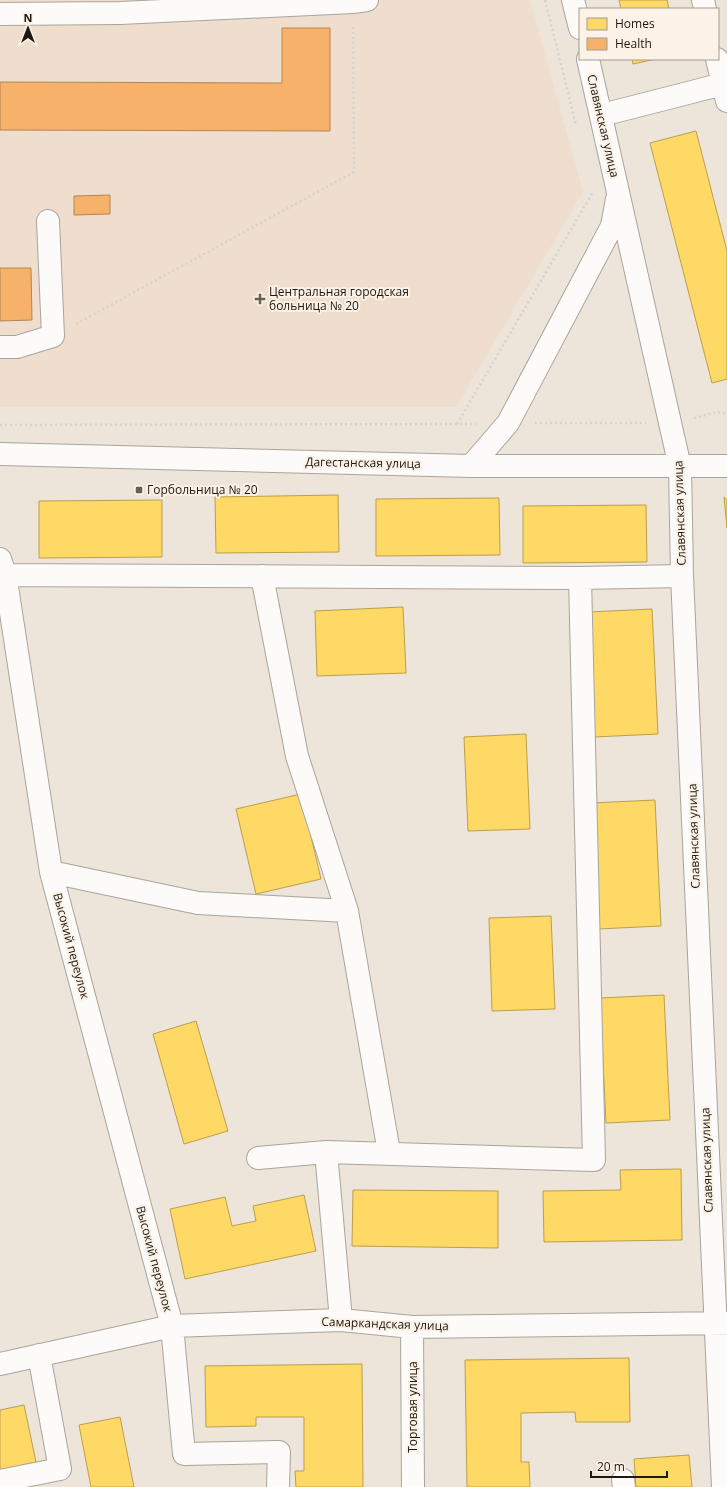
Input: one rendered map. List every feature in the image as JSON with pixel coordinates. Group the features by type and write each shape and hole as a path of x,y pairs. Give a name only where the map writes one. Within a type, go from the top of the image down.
{"street":[{"path":"573,0 579,24"},
{"path":"0,14 120,13 358,1"},
{"name":"Славянская улица","path":"588,60 602,115 680,467 682,576 721,1324 723,1487"},
{"path":"602,115 725,93 717,60"},
{"name":"Славянская улица","path":"471,466 508,423 612,226 618,192"},
{"path":"0,347 17,347 53,336 48,221"},
{"name":"Дагестанская улица","path":"0,454 471,466 727,466"},
{"path":"2,570 262,576 580,578 682,576"},
{"name":"Высокий переулок","path":"2,570 52,872 172,1326 184,1454 279,1452 278,1487"},
{"path":"262,576 297,756 347,911 389,1152"},
{"path":"258,1158 326,1152 389,1152 594,1160 580,578"},
{"path":"52,872 198,903 347,911"},
{"path":"326,1152 341,1320"},
{"name":"Самаркандская улица","path":"0,1364 172,1326 341,1320 412,1327 721,1324"},
{"name":"Торговая улица","path":"412,1327 413,1487"},
{"path":"0,1481 60,1469 39,1355"}],"path":[{"path":"545,0 577,130"},
{"path":"53,336 354,172 358,1"},
{"path":"456,424 593,192"},
{"path":"0,425 671,423 717,412 727,414"}],"shaded area":[{"name":"Центральная городская больница № 20","path":"0,0 530,0 583,192 456,407 0,407"}],"building: Homes":[{"path":"619,0 667,0 669,8 621,8"},
{"path":"632,60 651,60 633,64"},
{"path":"696,131 727,251 727,379 712,383 650,143"},
{"path":"338,495 339,552 216,553 215,497"},
{"path":"724,497 727,500 727,528"},
{"path":"499,498 500,555 376,556 376,499"},
{"path":"162,500 162,557 39,558 39,501"},
{"path":"646,505 647,562 523,563 523,506"},
{"path":"403,607 406,673 317,676 315,611"},
{"path":"652,609 658,734 594,737 589,612"},
{"path":"526,734 530,829 468,831 464,737"},
{"path":"301,794 321,879 256,894 236,809"},
{"path":"655,800 661,926 597,929 591,803"},
{"path":"551,916 555,1009 492,1011 489,918"},
{"path":"664,995 670,1120 606,1123 600,998"},
{"path":"196,1021 228,1131 184,1144 153,1034"},
{"path":"681,1169 682,1240 544,1242 543,1191 621,1190 620,1170"},
{"path":"353,1190 498,1191 498,1248 352,1246"},
{"path":"304,1195 316,1251 185,1279 170,1209 225,1197 232,1226 256,1221 253,1206"},
{"path":"629,1358 630,1422 576,1422 575,1412 521,1413 521,1462 529,1462 530,1487 467,1487 465,1360"},
{"path":"362,1364 363,1487 296,1487 295,1471 304,1471 304,1417 256,1417 256,1426 206,1427 205,1366"},
{"path":"24,1405 36,1462 0,1470 0,1410"},
{"path":"120,1417 134,1487 91,1487 79,1425"},
{"path":"689,1455 692,1487 636,1487 634,1459"}],"building: Health":[{"path":"282,28 330,28 330,131 0,130 0,82 282,83"},
{"path":"110,195 110,214 74,215 74,196"},
{"path":"0,268 31,268 32,320 0,321"}],"place":[{"name":"Центральная городская больница № 20","path":"260,299"},
{"name":"Горбольница № 20","path":"139,490"}]}
